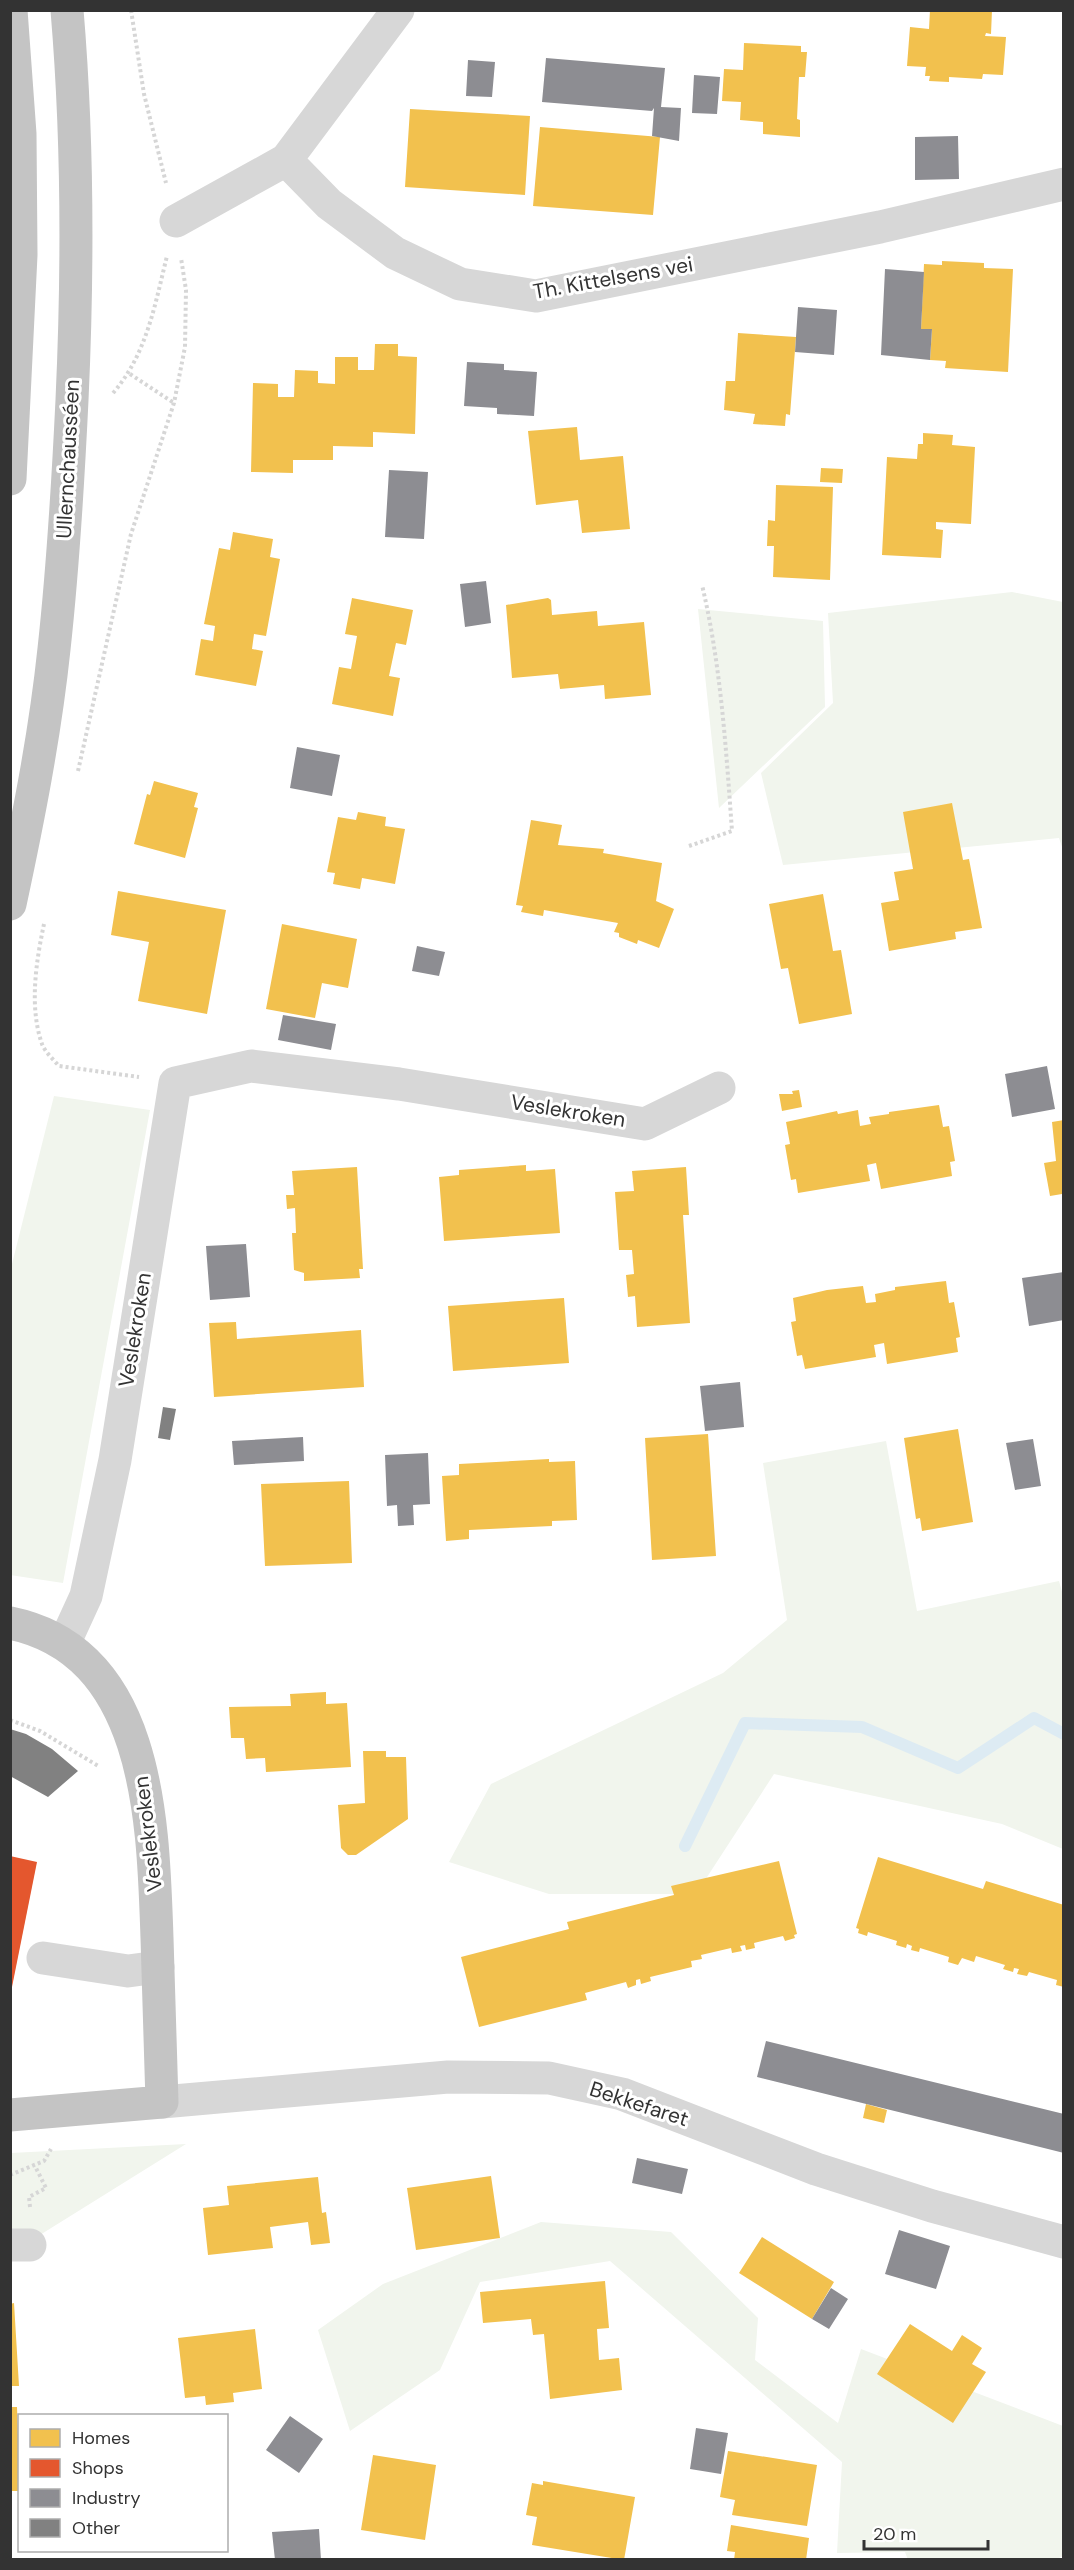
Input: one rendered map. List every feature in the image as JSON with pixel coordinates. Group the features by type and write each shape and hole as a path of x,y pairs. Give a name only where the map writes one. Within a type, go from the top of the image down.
{"highway":[{"path":"10,479 21,255 20,134 11,10"},
{"name":"Ullernchausséen","path":"10,904 28,819 54,651 68,478 78,270 72,73 67,10"},
{"path":"10,1623 44,1634 64,1644"},
{"name":"Veslekroken","path":"64,1644 83,1657 116,1701 136,1754 145,1786 150,1827 158,1968 162,2102"},
{"path":"10,2115 162,2102"}],"street":[{"path":"176,221 286,160 398,10"},
{"name":"Th. Kittelsens vei","path":"286,160 329,204 395,253 460,284 536,296 880,227 1064,184"},
{"name":"Veslekroken","path":"64,1644 86,1596 115,1460 175,1083 251,1066 399,1083 645,1124 719,1088"},
{"path":"43,1958 128,1971 158,1968"},
{"name":"Bekkefaret","path":"162,2102 448,2077 549,2078 622,2094 816,2169 932,2206 1064,2242"}],"path":[{"path":"76,779 131,534 174,403 185,347 186,290 176,221 144,94 131,10"},
{"path":"113,393 130,374 146,336 176,221"},
{"path":"130,374 174,403"},
{"path":"689,846 732,831 726,744 710,616 702,585"},
{"path":"45,918 38,953 35,1014 42,1046 59,1066 175,1083"},
{"path":"10,1720 40,1731 107,1772"},
{"path":"20,2245 29,2197 46,2188 35,2166"}],"shaded area":[{"path":"1012,592 1063,602 1063,850 1059,838 783,865 761,773 833,703 828,613"},
{"path":"698,609 823,621 825,707 719,808"},
{"path":"54,1096 150,1110 63,1583 10,1575 11,1268"},
{"path":"886,1441 917,1611 1059,1581 1064,1599 1063,1849 1002,1824 774,1774 696,1894 549,1894 449,1862 491,1784 723,1673 787,1620 763,1463"},
{"path":"186,2144 11,2253 11,2153"},
{"path":"541,2222 671,2232 758,2318 755,2360 838,2423 861,2349 1063,2426 1063,2556 1055,2560 908,2560 905,2552 837,2553 842,2462 610,2261 480,2282 440,2370 350,2431 318,2330 383,2284"}],"building: Homes":[{"path":"930,10 992,10 991,34 986,33 985,36 1006,37 1003,75 983,74 982,79 949,77 949,82 929,81 930,76 925,76 926,67 907,66 910,27 929,29"},
{"path":"744,43 801,46 801,52 807,52 805,77 799,77 797,119 800,120 800,137 763,134 763,122 740,120 741,102 722,101 724,69 743,70"},
{"path":"410,109 530,116 525,195 405,187"},
{"path":"540,127 660,137 653,215 533,206"},
{"path":"942,261 984,263 984,268 1013,269 1008,372 945,368 946,361 930,360 932,329 921,329 924,264 942,265"},
{"path":"738,333 796,337 790,415 786,414 785,426 753,424 755,414 724,410 726,381 735,381"},
{"path":"375,344 398,344 398,356 417,357 415,434 373,432 373,447 333,446 333,460 293,460 293,473 251,472 253,383 278,384 278,397 294,397 295,370 318,371 318,383 335,384 335,357 358,357 358,370 374,370"},
{"path":"577,427 580,460 623,456 630,529 582,533 578,500 536,505 528,431"},
{"path":"923,433 953,435 952,445 975,447 971,524 936,522 936,529 943,530 941,558 882,555 887,457 917,459 918,444 923,444"},
{"path":"821,468 843,469 842,483 820,482"},
{"path":"776,485 833,487 830,580 773,577 774,546 767,546 768,520 775,521"},
{"path":"233,532 273,539 270,557 280,559 266,636 254,634 252,649 263,651 256,686 195,675 201,639 213,641 215,626 204,624 219,548 230,550"},
{"path":"352,598 413,610 406,645 396,643 389,676 400,678 393,716 332,704 339,667 351,669 357,636 345,634"},
{"path":"548,598 551,600 552,615 597,611 598,626 644,622 651,695 605,699 604,685 560,689 558,674 512,678 506,605"},
{"path":"154,781 198,793 194,807 198,808 185,858 134,844 147,794 150,795"},
{"path":"952,803 963,860 969,859 982,928 955,932 956,939 889,951 881,903 899,900 894,872 913,869 903,812"},
{"path":"358,812 386,817 385,826 405,829 395,884 362,878 360,889 333,884 335,873 327,872 338,817 356,820"},
{"path":"531,820 562,825 558,845 604,849 603,853 662,863 656,901 674,909 659,948 638,940 637,944 619,937 619,933 614,932 618,923 544,910 543,916 521,912 523,906 516,905"},
{"path":"118,891 226,910 207,1014 138,1001 149,942 111,935"},
{"path":"823,894 833,951 841,950 852,1014 799,1024 788,968 781,969 769,904"},
{"path":"282,924 357,939 348,988 322,983 315,1018 266,1009"},
{"path":"799,1090 802,1107 782,1111 779,1094 793,1094 792,1091"},
{"path":"939,1105 943,1127 949,1126 955,1161 950,1162 952,1176 881,1189 876,1163 867,1165 870,1181 798,1193 796,1179 791,1180 785,1145 790,1144 786,1122 837,1111 838,1114 858,1110 860,1126 871,1124 869,1117"},
{"path":"1064,1120 1063,1198 1062,1194 1050,1196 1044,1163 1056,1161 1052,1122"},
{"path":"526,1165 526,1171 555,1169 560,1233 444,1241 439,1177 459,1175 459,1170"},
{"path":"357,1167 363,1269 359,1269 360,1278 304,1281 304,1273 294,1270 292,1233 296,1233 295,1208 287,1209 286,1195 294,1195 292,1171"},
{"path":"686,1167 689,1215 683,1215 690,1323 637,1327 635,1296 628,1297 626,1275 634,1274 632,1250 619,1250 615,1192 634,1191 632,1171"},
{"path":"946,1281 949,1303 954,1302 960,1337 956,1338 958,1352 887,1364 884,1343 874,1345 876,1357 805,1369 802,1355 797,1356 791,1322 796,1321 793,1298 827,1290 863,1286 866,1303 876,1302 875,1294 895,1290 895,1287"},
{"path":"564,1298 569,1363 453,1371 448,1306"},
{"path":"236,1322 237,1339 361,1330 364,1387 214,1397 209,1323"},
{"path":"958,1429 973,1522 922,1531 920,1518 916,1519 904,1438"},
{"path":"708,1434 716,1556 652,1560 645,1438"},
{"path":"549,1459 549,1462 575,1461 577,1520 552,1521 552,1526 469,1530 469,1539 446,1541 442,1476 459,1475 459,1464"},
{"path":"349,1481 352,1563 265,1566 261,1484"},
{"path":"326,1692 326,1704 347,1703 351,1767 266,1772 265,1758 246,1759 244,1738 231,1738 229,1707 291,1706 290,1694"},
{"path":"363,1751 386,1751 386,1757 406,1757 408,1819 356,1855 348,1855 341,1848 338,1805 365,1803"},
{"path":"878,1857 983,1889 986,1881 1064,1905 1064,1987 1056,1985 1057,1980 1029,1972 1027,1976 1017,1974 1019,1969 1014,1968 1013,1972 1003,1969 1005,1965 976,1956 974,1962 962,1958 958,1965 948,1962 949,1957 920,1948 919,1952 911,1950 912,1946 907,1944 906,1948 896,1945 897,1941 868,1932 867,1936 858,1933 859,1929 856,1928"},
{"path":"779,1861 797,1934 794,1935 795,1938 785,1941 783,1936 754,1943 755,1948 746,1950 745,1945 740,1946 742,1951 732,1953 731,1948 701,1955 702,1959 691,1961 692,1967 650,1977 651,1981 641,1984 640,1979 636,1980 636,1985 628,1988 626,1982 585,1993 587,2000 479,2027 461,1957 569,1929 567,1922 674,1895 671,1886"},
{"path":"866,2104 887,2110 884,2123 863,2118"},
{"path":"491,2176 500,2238 416,2250 407,2188"},
{"path":"318,2177 322,2213 326,2212 330,2243 311,2245 308,2222 270,2227 273,2248 208,2255 203,2208 229,2205 227,2186"},
{"path":"762,2237 834,2282 812,2319 739,2273"},
{"path":"605,2281 609,2328 597,2329 599,2360 619,2358 622,2390 550,2399 544,2334 533,2335 531,2319 483,2323 480,2292"},
{"path":"14,2303 19,2386 10,2386 10,2304"},
{"path":"910,2324 952,2351 962,2335 982,2348 972,2364 986,2372 953,2423 877,2374"},
{"path":"255,2329 262,2389 233,2393 234,2402 206,2405 205,2396 185,2398 178,2338"},
{"path":"10,2407 17,2407 18,2491 10,2491"},
{"path":"728,2451 817,2465 807,2526 732,2515 735,2500 720,2497"},
{"path":"373,2455 436,2465 425,2540 361,2530"},
{"path":"543,2481 635,2497 624,2560 532,2545 537,2517 526,2515 532,2483 543,2485"},
{"path":"731,2525 809,2538 806,2560 734,2560 735,2552 727,2551"}],"building: Shops":[{"path":"10,1856 37,1862 12,1987 10,1986"}],"building: Industry":[{"path":"546,58 665,68 661,107 681,108 679,141 652,136 654,108 652,111 542,102"},
{"path":"468,60 495,62 492,97 466,96"},
{"path":"694,75 720,77 717,114 692,113"},
{"path":"958,136 959,179 915,180 915,137"},
{"path":"885,269 924,272 921,329 932,329 930,360 881,355"},
{"path":"798,307 837,310 834,355 795,352"},
{"path":"467,362 504,364 504,370 537,372 534,416 497,414 497,408 464,406"},
{"path":"389,470 428,472 424,539 385,537"},
{"path":"486,581 491,623 465,627 460,584"},
{"path":"297,747 340,755 332,796 290,788"},
{"path":"417,946 445,952 439,976 412,971"},
{"path":"283,1015 336,1024 331,1050 278,1040"},
{"path":"1047,1066 1055,1109 1012,1117 1005,1074"},
{"path":"246,1244 250,1297 210,1300 206,1246"},
{"path":"1064,1272 1064,1320 1029,1326 1022,1278"},
{"path":"740,1382 744,1427 705,1431 700,1386"},
{"path":"303,1437 304,1461 234,1465 232,1441"},
{"path":"1033,1439 1041,1486 1015,1490 1006,1443"},
{"path":"428,1453 430,1504 413,1505 414,1525 398,1526 397,1505 387,1506 385,1455"},
{"path":"766,2041 1064,2114 1064,2153 757,2077"},
{"path":"637,2158 688,2169 682,2194 632,2183"},
{"path":"899,2230 950,2246 936,2289 885,2274"},
{"path":"831,2288 848,2299 829,2329 812,2319"},
{"path":"290,2416 323,2439 299,2473 266,2450"},
{"path":"696,2428 728,2433 721,2474 690,2469"},
{"path":"319,2529 321,2560 275,2560 272,2532"}],"building: Other":[{"path":"163,1407 176,1409 170,1440 158,1438"},
{"path":"10,1729 26,1734 52,1749 78,1771 48,1797 10,1776"}],"waterway":[{"path":"685,1846 745,1723 862,1727 958,1768 1034,1718 1064,1734"}]}
